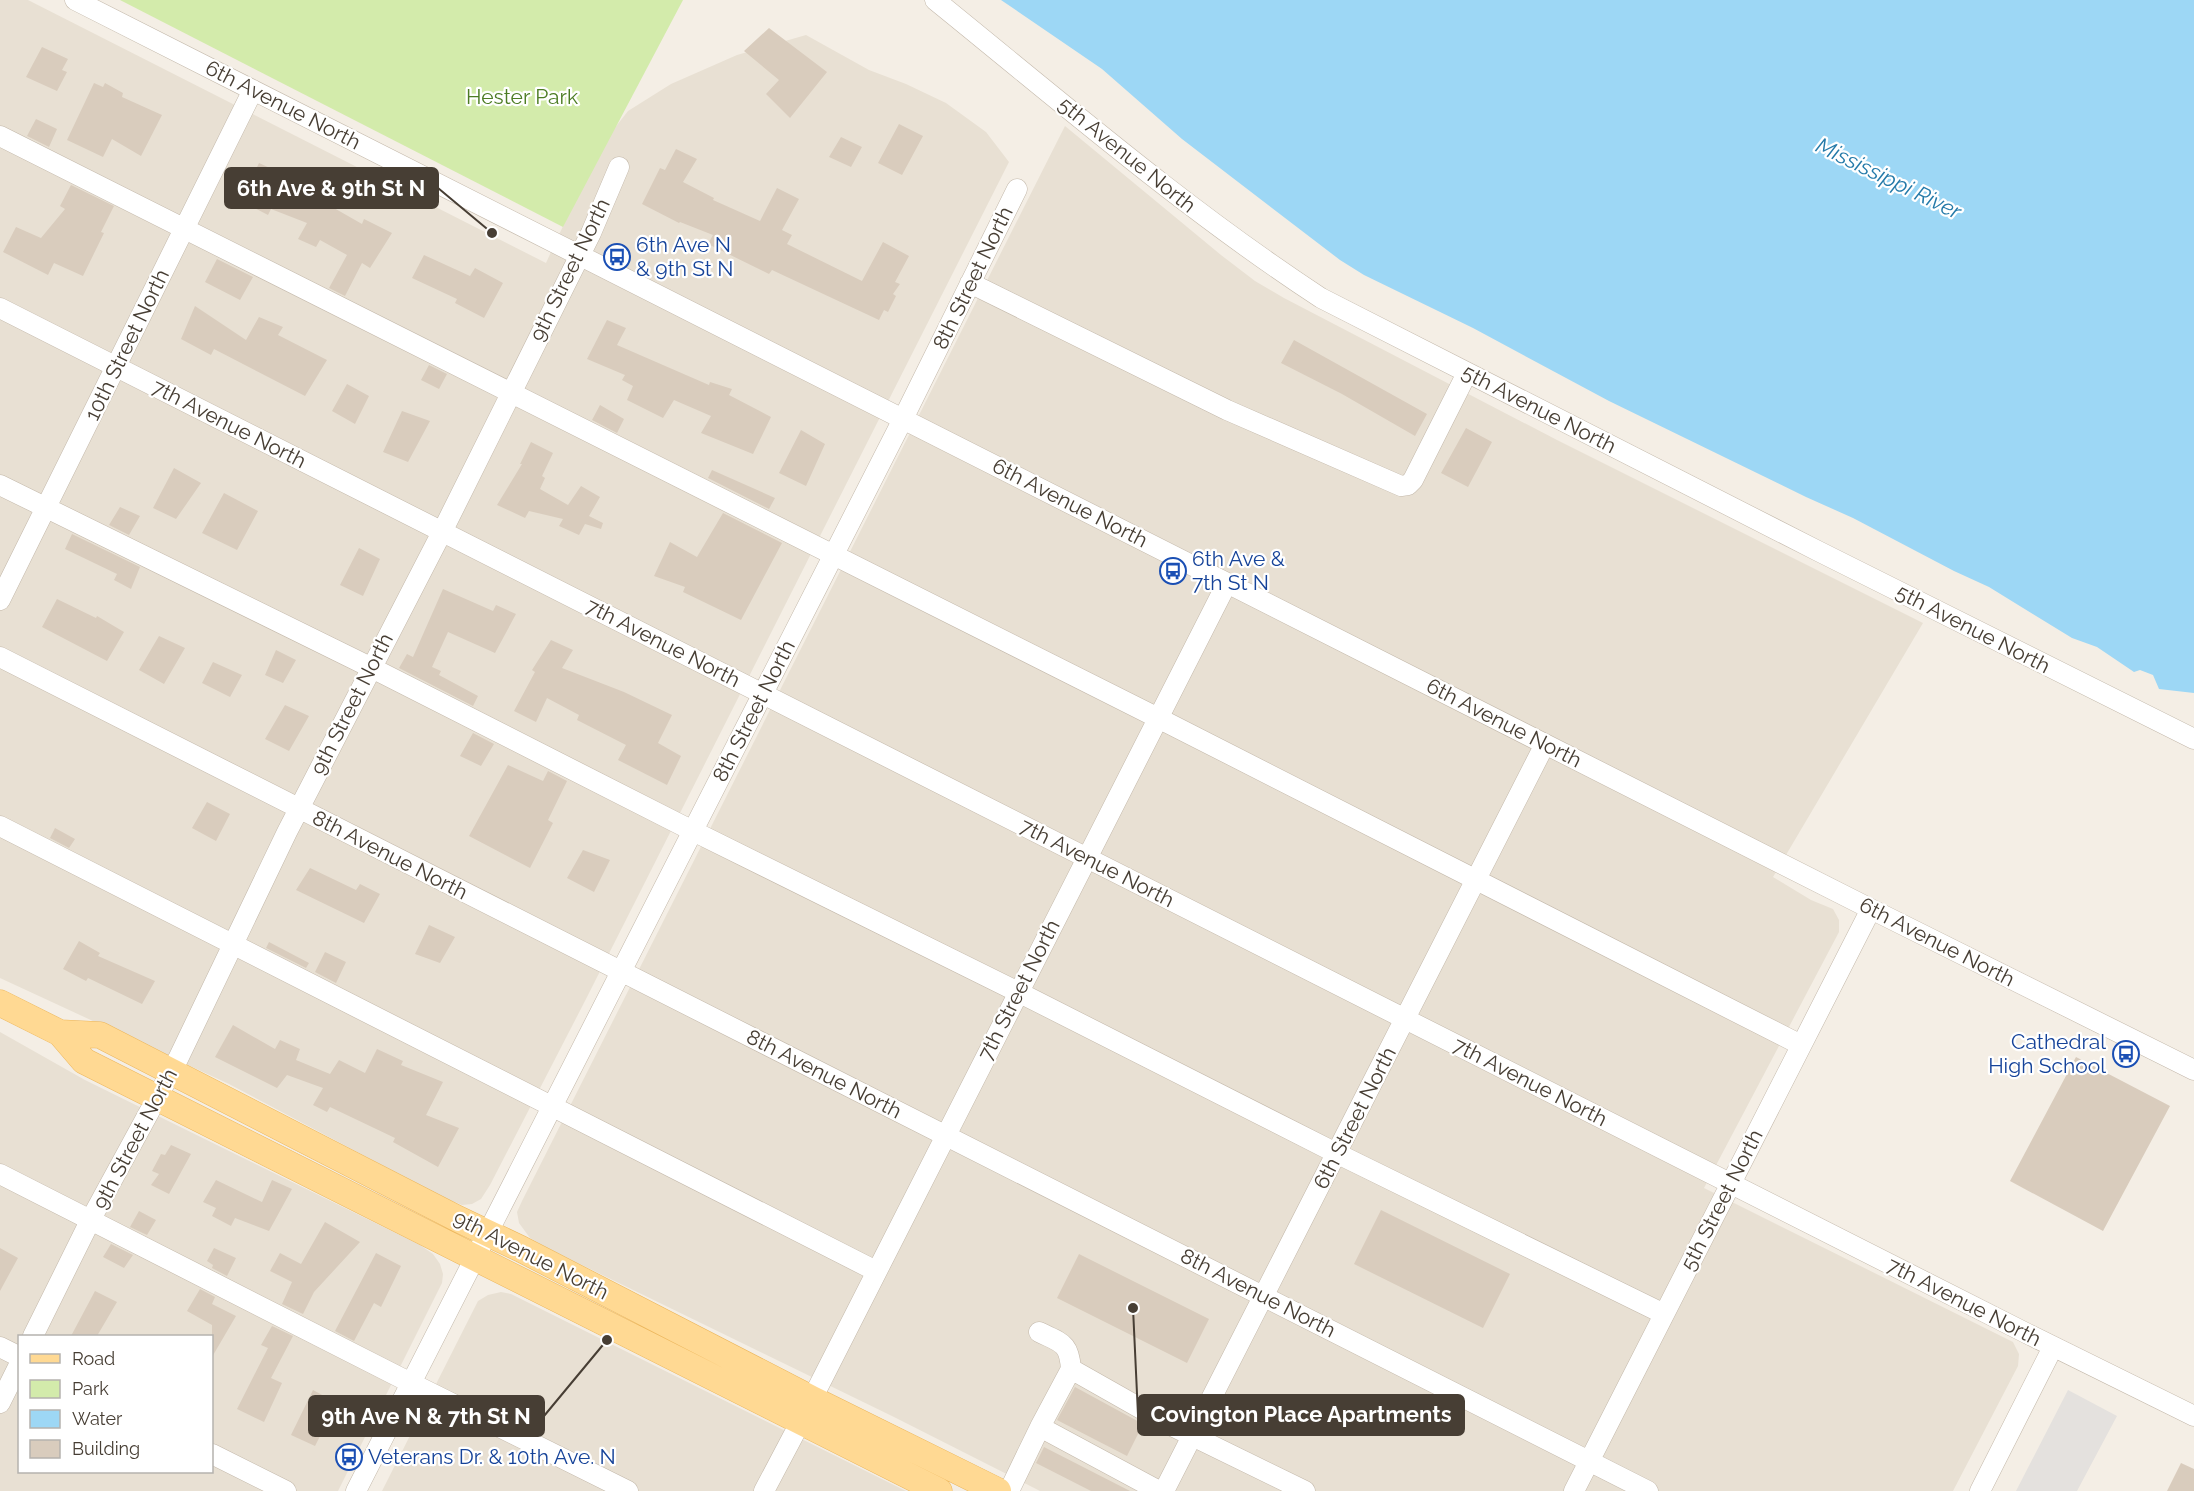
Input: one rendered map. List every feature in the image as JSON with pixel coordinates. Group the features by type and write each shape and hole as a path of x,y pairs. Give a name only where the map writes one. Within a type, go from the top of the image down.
{"main road":[{"name":"9th Avenue North","path":"0,1003 60,1033 84,1061 476,1257 806,1410 998,1491"},
{"name":"9th Avenue North","path":"60,1033 100,1035 488,1233 806,1410 939,1491"}],"street":[{"name":"6th Avenue North","path":"75,0 1871,909 2193,1068"},
{"name":"5th Avenue North","path":"935,0 1202,215 1321,298 2194,739"},
{"name":"10th Street North","path":"0,600 253,90"},
{"path":"0,136 1158,718 1801,1045"},
{"name":"9th Street North","path":"34,1335 91,1220 171,1072 299,808 442,531 579,255 619,166"},
{"name":"8th Street North","path":"356,1491 903,419 1017,189"},
{"path":"970,283 1227,410 1401,486 1408,485 1413,480 1467,373"},
{"name":"7th Avenue North","path":"0,308 2053,1347 2194,1416"},
{"path":"0,485 372,668 1336,1153 1664,1314"},
{"name":"7th Street North","path":"764,1491 1227,583"},
{"name":"8th Avenue North","path":"0,657 1648,1491"},
{"name":"6th Street North","path":"1164,1491 1545,744"},
{"path":"0,826 876,1271"},
{"name":"5th Street North","path":"1574,1491 1871,909"},
{"path":"0,1174 628,1491"},
{"path":"1009,1491 1040,1426 1071,1369 1070,1353 1064,1345 1039,1332"},
{"path":"0,1347 18,1356"},
{"path":"1980,1491 2053,1347"},
{"path":"0,1402 18,1367"},
{"path":"1071,1369 1192,1437 1305,1491"},
{"path":"1040,1426 1159,1491"},
{"path":"213,1454 286,1491"}],"shaded area":[{"path":"0,0 28,0 546,263 599,148 628,111 671,84 737,55 806,35 869,70 946,103 986,132 1009,162 586,999 490,1185 481,1199 472,1204 462,1205 444,1198 229,1084 0,978"},
{"path":"1065,126 1221,255 1255,281 1284,298 1557,440 1923,623 1773,877 1811,900 1833,909 1839,920 1839,932 1704,1188 2013,1342 2019,1354 2018,1366 1953,1491 1040,1491 894,1417 547,1248 530,1238 519,1223 517,1212 522,1201"},
{"path":"0,1032 85,1080 420,1245 433,1254 440,1264 443,1274 442,1283 338,1491 0,1491"},
{"path":"501,1292 511,1294 906,1491 382,1491 478,1301 488,1295"},
{"path":"2068,1390 2117,1416 2077,1491 2016,1491"}],"green space":[{"name":"Hester Park","path":"120,0 683,0 563,227"}],"water":[{"name":"Mississippi River","path":"1001,0 2194,0 2194,693 2159,689 2153,675 2140,670 2134,672 2097,647 2072,638 1989,587 1853,518 1609,401 1473,328 1364,275 1340,260 1182,139 1102,69"}],"building":[{"path":"769,28 827,72 790,118 766,94 779,80 744,51"},
{"path":"42,47 68,59 62,70 67,72 57,91 26,77"},
{"path":"94,83 103,87 105,83 123,93 122,97 162,115 141,156 112,139 103,157 67,140"},
{"path":"36,119 57,129 49,147 27,136"},
{"path":"899,124 923,136 902,175 878,163"},
{"path":"841,137 862,147 851,167 829,157"},
{"path":"676,149 697,159 683,182 714,198 713,200 760,221 777,188 799,199 782,230 792,235 787,244 862,281 883,242 909,256 895,282 900,284 893,294 896,296 888,312 884,310 879,320 772,270 769,274 708,244 713,235 679,223 642,204 660,168 665,170"},
{"path":"259,163 287,176 285,180 362,224 364,219 392,233 370,268 362,263 345,296 329,288 347,255 320,240 316,247 298,239 307,223 271,209 268,215 241,201"},
{"path":"71,185 114,206 83,276 54,263 48,275 3,252 16,227 41,238 65,209 60,206"},
{"path":"424,255 470,276 475,268 503,283 484,318 455,303 457,299 412,278"},
{"path":"217,259 253,277 240,300 205,282"},
{"path":"195,306 246,340 259,317 283,327 278,335 327,360 305,396 214,349 211,355 181,339"},
{"path":"607,320 626,328 617,345 709,385 710,382 732,389 729,395 771,417 753,454 701,433 711,416 674,400 663,418 627,400 633,386 622,380 625,375 587,359"},
{"path":"1294,340 1427,414 1415,436 1342,394 1281,363"},
{"path":"429,365 447,374 439,389 421,380"},
{"path":"347,384 369,396 355,424 332,411"},
{"path":"600,405 624,419 617,433 592,420"},
{"path":"402,411 430,421 408,462 383,452"},
{"path":"1466,428 1492,442 1468,487 1441,473"},
{"path":"801,430 825,444 806,486 779,473"},
{"path":"531,442 553,453 542,476 545,478 540,489 568,505 581,486 600,497 589,516 603,523 601,529 585,524 579,535 559,526 563,519 529,511 525,518 497,505 522,464 520,464"},
{"path":"174,468 201,483 176,519 153,508"},
{"path":"712,470 775,498 769,509 708,478"},
{"path":"224,493 258,511 237,550 202,533"},
{"path":"120,507 140,516 129,535 109,525"},
{"path":"723,513 782,543 741,620 683,592 685,587 654,576 670,542 697,557"},
{"path":"72,534 140,567 131,589 114,580 117,574 65,549"},
{"path":"359,548 380,559 363,596 340,585"},
{"path":"443,589 493,611 496,605 516,614 495,653 448,632 432,667 441,671 439,675 478,696 473,706 399,668 407,654 413,657"},
{"path":"57,599 96,618 97,616 124,632 107,661 42,627"},
{"path":"159,636 185,648 164,684 139,670"},
{"path":"551,640 573,650 562,668 624,692 672,715 658,743 681,756 667,785 618,760 626,745 577,720 579,715 547,698 536,722 514,711 535,672 532,670"},
{"path":"276,650 296,660 283,683 265,675"},
{"path":"213,662 242,675 230,697 202,683"},
{"path":"285,705 309,716 289,751 265,739"},
{"path":"473,733 494,744 481,766 460,756"},
{"path":"508,765 543,781 548,771 567,781 548,820 553,823 530,868 469,836"},
{"path":"207,802 230,814 216,841 192,828"},
{"path":"55,828 75,839 69,848 50,838"},
{"path":"583,850 610,860 594,892 567,878"},
{"path":"310,868 356,890 360,884 380,894 364,923 296,890"},
{"path":"429,925 455,937 440,963 415,954"},
{"path":"79,941 100,953 98,956 155,981 142,1004 88,978 86,981 63,969"},
{"path":"269,942 309,963 306,968 266,948"},
{"path":"325,952 346,962 336,983 315,972"},
{"path":"233,1025 275,1049 280,1040 300,1049 296,1060 330,1074 339,1060 365,1073 377,1049 403,1061 401,1065 443,1082 426,1115 459,1128 438,1167 393,1142 395,1138 330,1107 327,1112 313,1105 323,1088 287,1075 277,1088 215,1057"},
{"path":"2076,1057 2170,1106 2103,1231 2010,1181"},
{"path":"171,1145 191,1154 169,1194 151,1185 159,1174 152,1171 161,1154 165,1155"},
{"path":"216,1180 262,1202 272,1180 292,1189 269,1231 235,1218 231,1226 212,1216 216,1208 203,1202"},
{"path":"1381,1210 1510,1274 1483,1328 1354,1264"},
{"path":"139,1211 156,1220 147,1235 130,1227"},
{"path":"325,1222 360,1242 314,1292 303,1314 282,1304 292,1282 270,1271 280,1253 301,1264"},
{"path":"111,1244 133,1255 124,1268 103,1257"},
{"path":"0,1248 18,1258 0,1291"},
{"path":"214,1248 236,1258 227,1276 212,1268 213,1265 207,1261"},
{"path":"376,1253 401,1266 381,1307 374,1303 354,1341 335,1331"},
{"path":"1079,1254 1209,1319 1187,1363 1057,1298"},
{"path":"200,1289 215,1297 212,1304 236,1316 213,1355 212,1325 187,1311"},
{"path":"95,1291 117,1302 98,1335 72,1335"},
{"path":"272,1326 293,1336 271,1378 282,1383 264,1422 237,1409 268,1348 261,1345"},
{"path":"1075,1387 1143,1424 1127,1456 1057,1420"},
{"path":"313,1390 337,1403 315,1446 291,1435"},
{"path":"1044,1447 1130,1491 1091,1491 1036,1463"},
{"path":"2181,1463 2194,1469 2194,1491 2167,1491"}],"place":[{"name":"6th Ave & 9th St N","path":"492,233"},
{"name":"6th Ave N & 9th St N","path":"617,257"},
{"name":"6th Ave & 7th St N","path":"1173,571"},
{"name":"Cathedral High School","path":"2126,1054"},
{"name":"Covington Place Apartments","path":"1133,1308"},
{"name":"9th Ave N & 7th St N","path":"607,1340"},
{"name":"Veterans Dr. & 10th Ave. N","path":"349,1457"}]}
